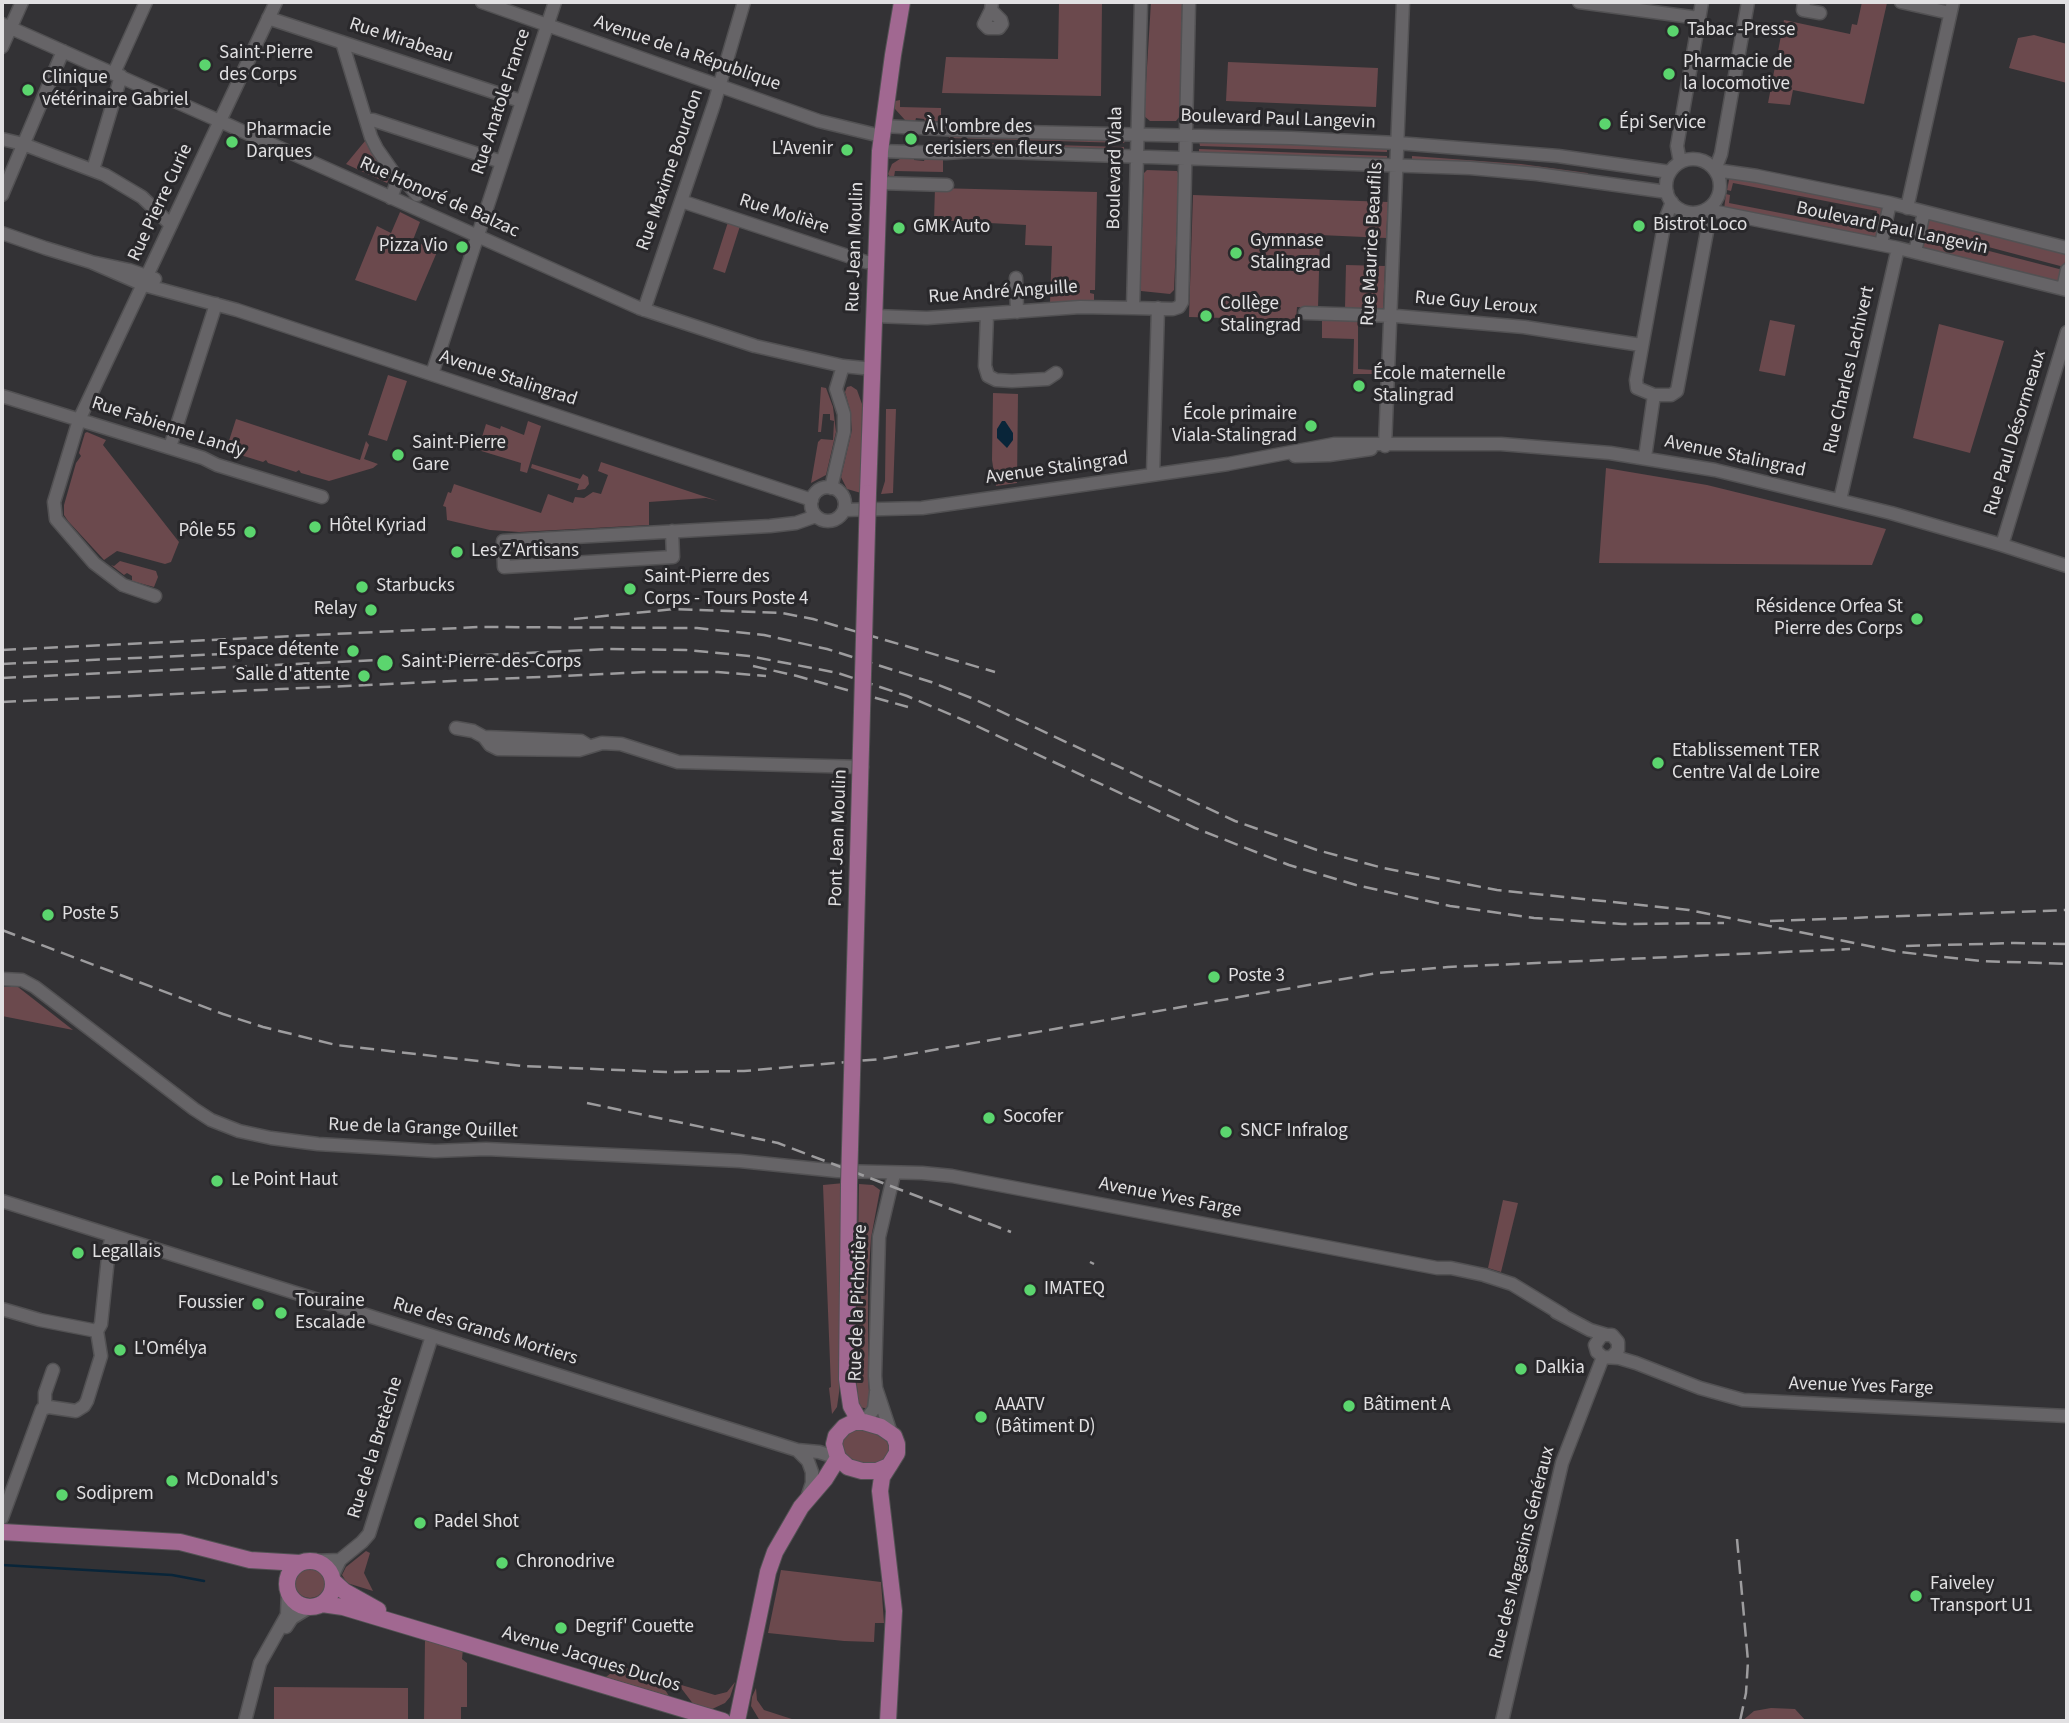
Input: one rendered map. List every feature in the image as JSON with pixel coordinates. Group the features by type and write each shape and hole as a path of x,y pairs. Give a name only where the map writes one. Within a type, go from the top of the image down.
{"main road":[{"name":"Rue Jean Moulin","path":"868,494 882,138 902,2"},
{"name":"Pont Jean Moulin","path":"847,1379 849,1184 868,494"},
{"path":"847,1379 851,1406 862,1422"},
{"path":"847,1379 834,1444 838,1458 848,1467 862,1471 877,1471 889,1466"},
{"path":"837,1435 849,1424 862,1422 881,1427 896,1440 897,1453 883,1475 880,1492 894,1611 888,1721"},
{"path":"737,1721 768,1572 779,1544 801,1507 825,1479 838,1458"},
{"path":"2,1532 180,1542 229,1554 250,1560 307,1562 325,1567 333,1579 330,1597 316,1606 296,1602 287,1587 257,1566 229,1554"},
{"path":"287,1587 290,1572 307,1562"},
{"name":"Avenue Jacques Duclos","path":"333,1579 344,1591 374,1608 448,1639"},
{"name":"Avenue Jacques Duclos","path":"316,1606 338,1605 723,1721"}],"street":[{"path":"2,47 6,26 22,2"},
{"path":"93,170 118,75 146,2"},
{"name":"Rue Pierre Curie","path":"155,596 130,589 94,563 56,519 54,502 79,420 276,2"},
{"name":"Avenue de la République","path":"482,2 827,123 882,138"},
{"name":"Rue Anatole France","path":"432,374 555,2"},
{"name":"Rue Maxime Bourdon","path":"644,310 720,86 744,2"},
{"name":"Boulevard Viala","path":"1133,309 1141,2"},
{"path":"1133,309 1179,306 1183,295 1189,2"},
{"name":"Rue Maurice Beaufils","path":"1385,446 1403,2"},
{"path":"1579,2 1699,18"},
{"path":"1675,167 1697,159 1710,165 1719,177 1720,191 1707,210 1708,226 1677,391 1671,395 1654,395 1637,388 1636,380 1669,197 1666,182 1675,167 1702,2"},
{"path":"1715,170 1721,154 1748,2"},
{"path":"1804,2 1802,10 1821,13"},
{"path":"1901,2 1951,7 1907,208"},
{"name":"Rue Mirabeau","path":"268,18 521,101"},
{"name":"Rue Honoré de Balzac","path":"6,26 644,310 755,346 843,366 873,369"},
{"path":"342,42 377,149 398,179 406,182 417,195"},
{"path":"2,195 63,51"},
{"path":"366,120 502,162"},
{"name":"Boulevard Paul Langevin","path":"882,138 978,131 1397,143 1675,167"},
{"name":"Boulevard Paul Langevin","path":"882,138 946,153 974,150 1470,168 1537,174 1669,197"},
{"path":"2,139 93,170 130,189 171,225"},
{"name":"Boulevard Paul Langevin","path":"1715,170 1757,176 1890,204 2067,248"},
{"path":"391,198 398,179"},
{"path":"879,183 947,186"},
{"path":"1669,197 1688,212 1707,210"},
{"name":"Rue Molière","path":"681,201 866,262 876,262"},
{"path":"1881,244 1890,204"},
{"name":"Boulevard Paul Langevin","path":"1707,210 1881,244 2065,290"},
{"path":"1915,252 1924,212"},
{"name":"Avenue Stalingrad","path":"2,233 146,281 170,293 192,296 812,500"},
{"name":"Avenue Stalingrad","path":"2,241 45,248"},
{"name":"Rue Charles Lachivert","path":"1840,500 1898,248"},
{"path":"2065,290 2067,270"},
{"path":"1016,278 1017,312"},
{"path":"170,447 216,304"},
{"name":"Rue André Anguille","path":"875,316 927,318 1080,307 1133,309"},
{"path":"1153,474 1158,308"},
{"name":"Rue Guy Leroux","path":"1305,313 1389,316 1524,327 1642,345"},
{"path":"987,315 985,366 988,376 1012,382 1047,379 1056,373"},
{"name":"Rue Paul Désormeaux","path":"2002,545 2067,332"},
{"path":"831,488 844,432 844,414 835,386 843,366"},
{"path":"1644,457 1654,395"},
{"name":"Rue Fabienne Landy","path":"2,396 322,497"},
{"name":"Avenue Stalingrad","path":"845,510 922,508 1347,443 1385,446 1501,444 1644,457 1715,470 1840,500 2067,566"},
{"path":"831,488 837,489 844,498 845,510 834,520 824,521 813,511 812,500 821,489 831,488"},
{"path":"672,531 673,557 504,568 503,541 796,523 816,516"},
{"path":"456,728 484,737 490,745 498,749 579,750 602,743 621,744 678,762 862,767"},
{"name":"Rue de la Grange Quillet","path":"2,977 22,980 34,987 194,1109 239,1131 318,1144 435,1151 486,1149 740,1161 786,1167 894,1174"},
{"name":"Avenue Yves Farge","path":"894,1174 952,1176 1500,1279 1581,1325 1613,1338 1628,1353 1658,1370 1700,1388 1731,1397 1760,1402 2067,1416"},
{"name":"Rue de la Pichotière","path":"891,1433 876,1388 879,1237 894,1174"},
{"name":"Rue des Grands Mortiers","path":"2,1201 803,1451 838,1458"},
{"path":"45,1407 72,1411 84,1406 100,1356 97,1331 101,1324 108,1248 112,1236"},
{"path":"2,1309 40,1320 97,1331"},
{"name":"Avenue Yves Farge","path":"1581,1325 1592,1336 1595,1345"},
{"name":"Rue de la Bretèche","path":"333,1579 340,1560 369,1534 432,1336"},
{"path":"1599,1338 1613,1338 1618,1350 1607,1357 1597,1352 1595,1345 1599,1338"},
{"name":"Avenue Yves Farge","path":"1607,1357 1658,1370"},
{"name":"Rue des Magasins Généraux","path":"1502,1721 1562,1463 1607,1357"},
{"path":"2,1518 37,1418 45,1407 45,1393 54,1370"},
{"path":"862,1422 874,1409 876,1388"},
{"path":"801,1507 809,1493 813,1476 803,1451 821,1448 837,1435"},
{"path":"307,1562 340,1560"},
{"path":"245,1721 260,1662 287,1615 287,1587"},
{"path":"251,1721 269,1656 292,1618 316,1606"}],"shaded area":[{"path":"1059,2 1102,2 1101,96 942,93 946,57 1058,59"},
{"path":"1151,2 1182,2 1180,116 1176,121 1150,121 1144,116"},
{"path":"1862,2 1887,3 1864,104 1793,90 1790,105 1768,103 1784,20 1850,34 1852,24 1857,25"},
{"path":"2034,35 2067,44 2067,83 2009,68 2018,38"},
{"path":"1228,62 1378,68 1376,107 1226,101"},
{"path":"900,100 900,107 941,108 941,121 916,118 915,122 905,120 895,109 895,101"},
{"path":"950,130 1125,139 1125,141 949,138"},
{"path":"365,141 390,177 387,183 346,164"},
{"path":"1199,141 1387,147 1387,152 1200,146"},
{"path":"949,142 1124,147 1124,152 949,150"},
{"path":"1199,149 1387,156 1387,161 1199,154"},
{"path":"1412,156 1521,164 1588,173 1587,178 1412,162"},
{"path":"903,157 924,161 925,158 943,159 943,172 895,171 894,177 890,177 888,174 892,164"},
{"path":"1147,170 1177,171 1179,175 1174,290 1170,294 1141,291 1144,173"},
{"path":"1730,175 1885,205 1882,220 1876,218 1877,211 1733,183 1731,191 1727,190"},
{"path":"935,188 1097,192 1095,290 1090,290 1090,293 1094,294 1094,301 1050,303 1052,246 1025,245 1026,225 934,220"},
{"path":"1726,194 1730,195 1729,203 1873,231 1875,224 1881,225 1878,238 1724,209"},
{"path":"1193,195 1388,202 1386,238 1320,235 1318,308 1297,307 1296,320 1189,317"},
{"path":"400,212 420,222 413,240 437,252 416,301 355,280 377,226 391,233"},
{"path":"1927,217 2067,251 2064,267 1924,230"},
{"path":"728,222 740,226 725,273 713,269"},
{"path":"1923,234 2063,270 2060,283 1924,251 1920,245"},
{"path":"1346,265 1385,266 1383,309 1345,308"},
{"path":"1322,320 1358,321 1358,369 1373,370 1373,374 1353,374 1354,339 1322,338"},
{"path":"1770,320 1795,325 1785,376 1759,371"},
{"path":"1939,324 2004,341 1970,453 1913,438"},
{"path":"388,375 407,381 387,441 368,435"},
{"path":"851,386 857,390 862,404 861,493 847,489 841,477 852,430 845,392 847,387"},
{"path":"821,387 826,388 833,407 836,432 826,475 811,483 818,442 821,439 833,440 834,421 830,420 830,414 823,414 821,432 818,432"},
{"path":"993,393 1018,394 1017,483 996,486 992,460"},
{"path":"886,409 896,409 893,493 881,494 885,481"},
{"path":"236,419 360,460 366,441 369,445 364,459 378,464 373,468 329,481 268,463 266,460 263,462 234,453 226,450"},
{"path":"528,421 541,426 527,473 520,471 521,463 478,450 486,424 500,429 501,426 524,435"},
{"path":"87,432 106,440 103,445 179,542 171,562 165,564 117,551 104,560 64,515 64,505"},
{"path":"601,462 718,501 706,498 649,502 649,525 519,532 490,530 447,520 446,507 443,506 454,484 541,513 548,494 573,503 575,497 584,498 593,492 601,494 608,475 598,471"},
{"path":"532,464 580,479 583,474 588,477 589,484 585,489 577,490 579,484 531,468"},
{"path":"1606,468 1707,485 1886,529 1872,565 1599,563"},
{"path":"120,561 156,571 158,577 154,587 132,581 132,576 127,573 124,575 111,565 114,566"},
{"path":"2,987 18,987 73,1030 2,1016"},
{"path":"844,1183 839,1393 837,1407 832,1414 823,1185"},
{"path":"859,1184 873,1185 880,1190 871,1238 868,1286 868,1379 872,1395 870,1409 859,1407 856,1376"},
{"path":"1503,1200 1518,1203 1501,1272 1488,1268"},
{"path":"854,1428 876,1431 885,1438 890,1449 885,1460 871,1465 856,1462 843,1453 841,1440"},
{"path":"366,1551 370,1553 364,1573 373,1591 347,1583 342,1575 346,1567"},
{"path":"310,1568 321,1572 325,1583 321,1594 310,1598 299,1594 295,1583 299,1572"},
{"path":"781,1570 881,1582 884,1623 875,1623 874,1642 768,1633"},
{"path":"425,1638 463,1649 462,1659 467,1663 467,1707 461,1707 461,1721 424,1721"},
{"path":"620,1666 657,1677 669,1696 606,1677"},
{"path":"735,1682 725,1703 710,1710 694,1705 678,1684 715,1695 727,1692"},
{"path":"274,1687 408,1688 408,1721 274,1721"},
{"path":"756,1688 757,1700 764,1710 798,1721 760,1721 751,1706"},
{"path":"1771,1708 1795,1709 1806,1721 1742,1721 1754,1711"}],"water":[{"path":"1002,421 1005,421 1013,433 1013,440 1007,448 997,438 997,429"}],"waterway":[{"path":"2,1565 172,1575 204,1581"}],"railway":[{"path":"574,619 675,609 782,613 813,619 995,672"},
{"path":"2,650 480,627 697,628 764,635 827,649 931,682 974,699 1235,821 1317,850 1383,868 1497,890 1689,910 1899,952 1982,961 2067,964"},
{"path":"2,678 610,649 686,650 749,656 838,673 907,696 1195,828 1289,865 1356,885 1450,906 1534,918 1622,924 1724,923"},
{"path":"2,664 246,653"},
{"path":"753,666 908,707"},
{"path":"2,702 647,672 718,672 766,676"},
{"path":"1770,921 2067,910"},
{"path":"2,930 223,1014 336,1045 522,1066 666,1072 744,1071 881,1059 1378,973 1448,967 1850,949"},
{"path":"1906,946 2067,944"},
{"path":"587,1103 778,1143 1011,1232"},
{"path":"1090,1262 1094,1264"},
{"path":"1737,1539 1748,1661 1746,1693 1740,1721"}],"place":[{"name":"Tabac -Presse","path":"1673,31"},
{"name":"Saint-Pierre des Corps","path":"205,65"},
{"name":"Pharmacie de la locomotive","path":"1669,74"},
{"name":"Clinique vétérinaire Gabriel","path":"28,90"},
{"name":"Épi Service","path":"1605,124"},
{"name":"À l'ombre des cerisiers en fleurs","path":"911,139"},
{"name":"Pharmacie Darques","path":"232,142"},
{"name":"L'Avenir","path":"847,150"},
{"name":"Bistrot Loco","path":"1639,226"},
{"name":"GMK Auto","path":"899,228"},
{"name":"Pizza Vio","path":"462,247"},
{"name":"Gymnase Stalingrad","path":"1236,253"},
{"name":"Collège Stalingrad","path":"1206,316"},
{"name":"École maternelle Stalingrad","path":"1359,386"},
{"name":"École primaire Viala-Stalingrad","path":"1311,426"},
{"name":"Saint-Pierre Gare","path":"398,455"},
{"name":"Hôtel Kyriad","path":"315,527"},
{"name":"Pôle 55","path":"250,532"},
{"name":"Les Z'Artisans","path":"457,552"},
{"name":"Starbucks","path":"362,587"},
{"name":"Saint-Pierre des Corps - Tours Poste 4","path":"630,589"},
{"name":"Relay","path":"371,610"},
{"name":"Résidence Orfea St Pierre des Corps","path":"1917,619"},
{"name":"Espace détente","path":"353,651"},
{"name":"Saint-Pierre-des-Corps","path":"385,663"},
{"name":"Salle d'attente","path":"364,676"},
{"name":"Etablissement TER Centre Val de Loire","path":"1658,763"},
{"name":"Poste 5","path":"48,915"},
{"name":"Poste 3","path":"1214,977"},
{"name":"Socofer","path":"989,1118"},
{"name":"SNCF Infralog","path":"1226,1132"},
{"name":"Le Point Haut","path":"217,1181"},
{"name":"Legallais","path":"78,1253"},
{"name":"IMATEQ","path":"1030,1290"},
{"name":"Foussier","path":"258,1304"},
{"name":"Touraine Escalade","path":"281,1313"},
{"name":"L'Omélya","path":"120,1350"},
{"name":"Dalkia","path":"1521,1369"},
{"name":"Bâtiment A","path":"1349,1406"},
{"name":"AAATV (Bâtiment D)","path":"981,1417"},
{"name":"McDonald's","path":"172,1481"},
{"name":"Sodiprem","path":"62,1495"},
{"name":"Padel Shot","path":"420,1523"},
{"name":"Chronodrive","path":"502,1563"},
{"name":"Faiveley Transport U1","path":"1916,1596"},
{"name":"Degrif' Couette","path":"561,1628"}]}
